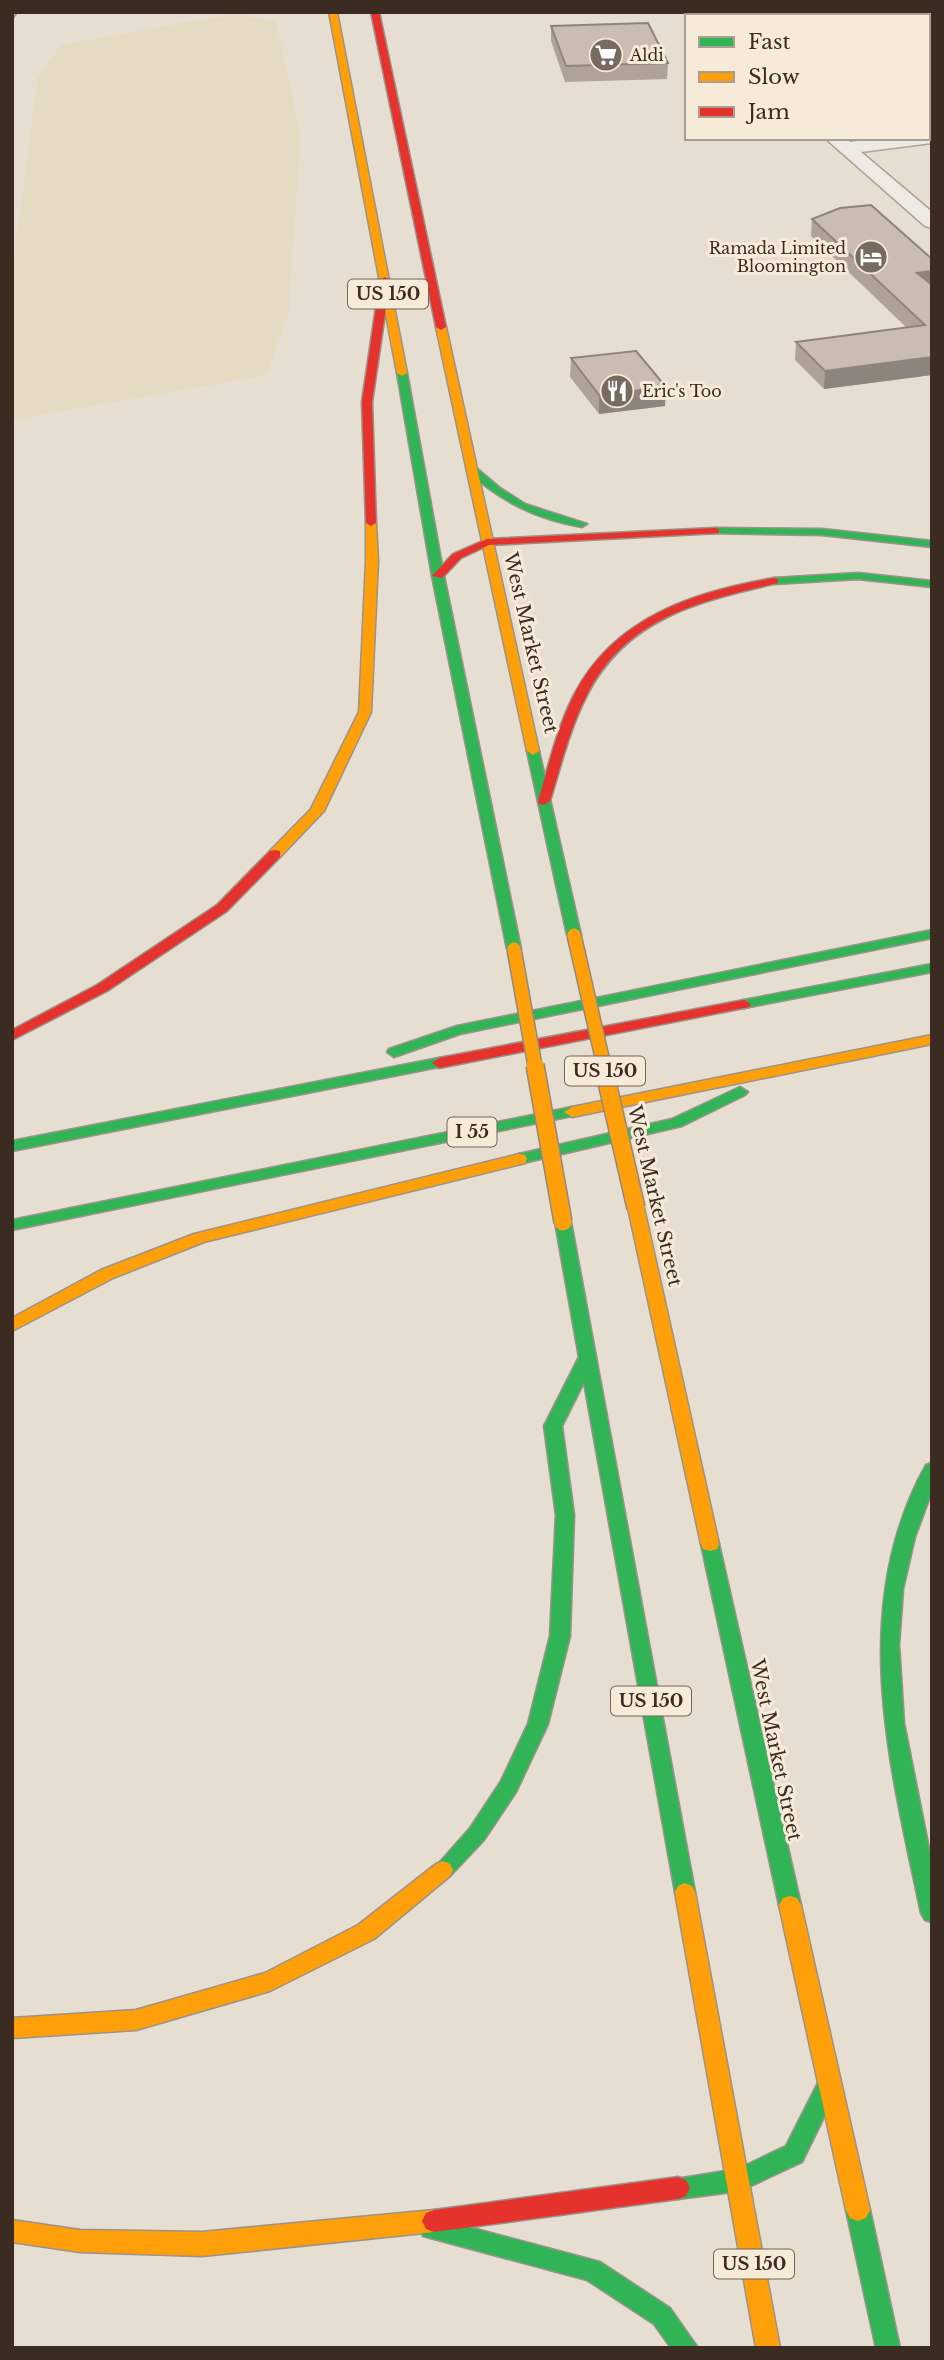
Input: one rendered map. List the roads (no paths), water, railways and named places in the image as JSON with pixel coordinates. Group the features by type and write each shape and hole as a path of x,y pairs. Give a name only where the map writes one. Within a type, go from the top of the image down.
{"main road":[{"name":"US 150","path":"333,12 386,280 438,576 514,949 740,2180 768,2348"},
{"name":"West Market Street","path":"375,12 487,542 888,2348"},
{"path":"12,1036 102,988 222,908 317,811 323,799 365,712 372,561 367,402 386,280"},
{"path":"471,469 520,510 550,519 649,535"},
{"path":"438,576 457,556 487,542 761,530 821,532 932,544"},
{"path":"544,801 580,693 591,674 620,642 658,616 750,585 790,579 856,576 932,584"},
{"path":"272,1095 457,1030 932,934"},
{"path":"12,1146 932,968"},
{"name":"I 55","path":"12,1225 932,1040"},
{"path":"12,1325 107,1274 200,1238 421,1181 677,1123 786,1069"},
{"path":"12,2028 136,2020 270,1980 366,1932 438,1875 477,1834 509,1786 538,1724 560,1636 565,1516 553,1426 588,1356"},
{"path":"932,1470 921,1490 902,1551 890,1621 893,1696 909,1802 932,1913"},
{"path":"12,2231 80,2241 202,2244 415,2224 740,2180 794,2154 828,2086"},
{"path":"415,2224 592,2270 662,2316 687,2348"}],"street":[{"path":"840,143 895,140"},
{"path":"840,143 932,222"}],"place":[{"name":"Aldi","path":"606,55"},
{"name":"Ramada Limited Bloomington","path":"871,257"},
{"name":"Eric's Too","path":"617,391"}]}
